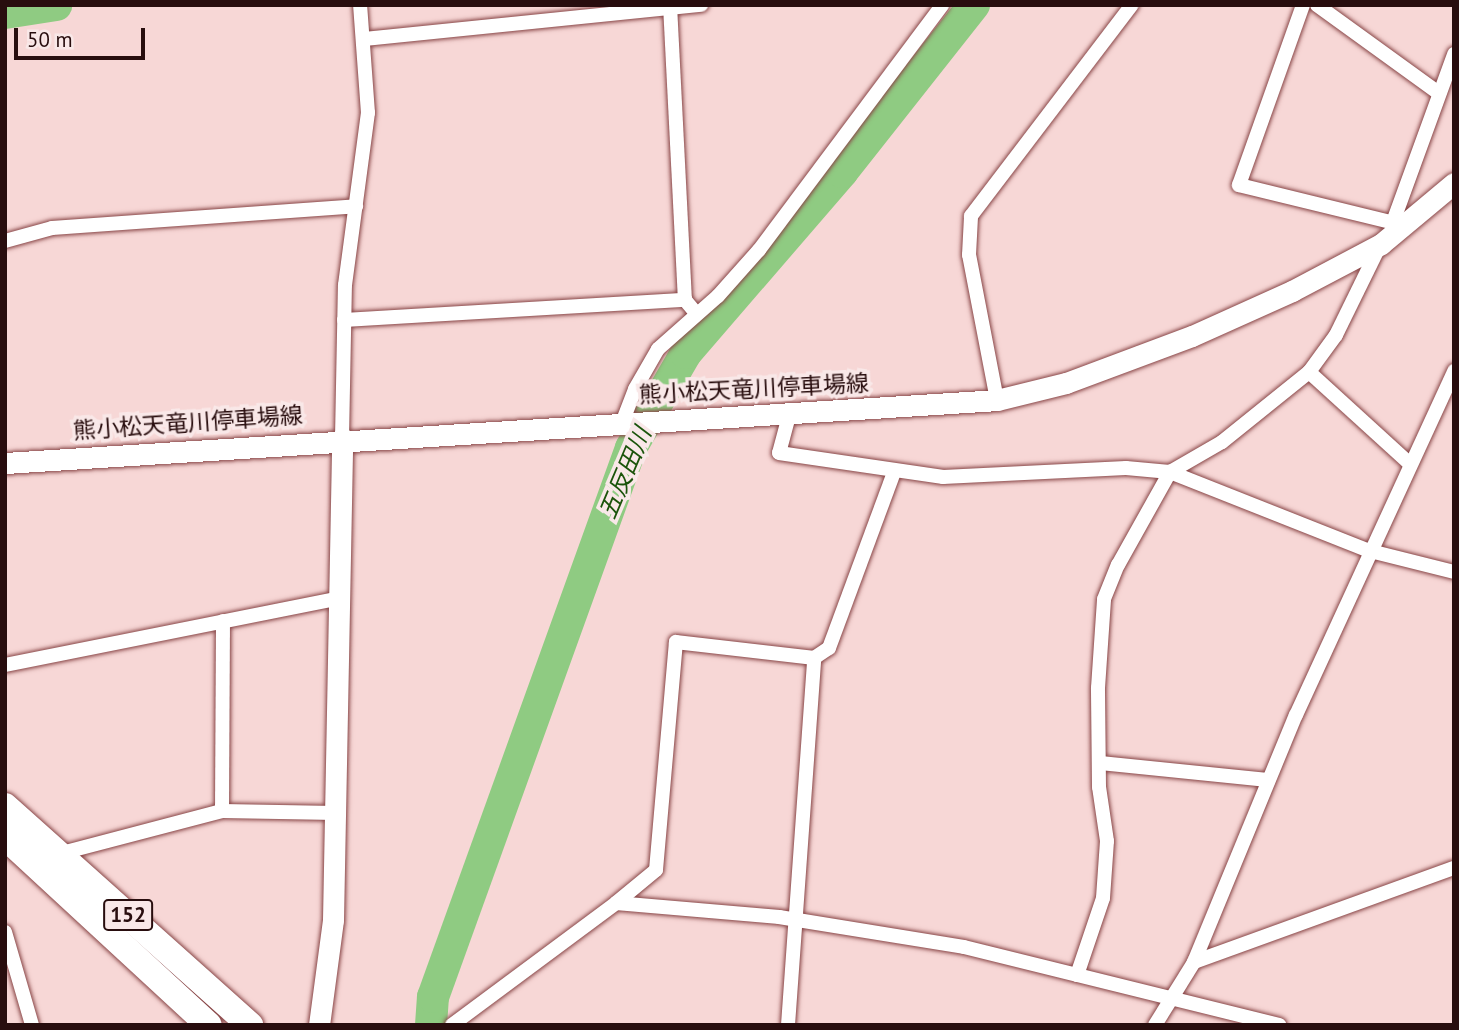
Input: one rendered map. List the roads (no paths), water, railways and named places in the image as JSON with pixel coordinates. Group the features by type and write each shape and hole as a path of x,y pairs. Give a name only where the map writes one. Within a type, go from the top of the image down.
{"highway":[{"name":"152","path":"5,806 250,1025"},
{"name":"152","path":"5,837 16,858 209,1025"}],"main road":[{"name":"熊小松天竜川停車場線","path":"5,463 342,438 998,400 1066,383 1192,336 1292,291 1381,244 1398,223 1454,183"},
{"path":"319,1025 334,920 342,438"}],"street":[{"path":"342,438 344,320 368,113 360,5"},
{"path":"364,39 701,5"},
{"path":"626,422 635,389 658,349 718,296 758,250 942,5"},
{"path":"998,400 969,255 971,216 1132,5"},
{"path":"1303,5 1239,185 1398,223 1437,92 1454,54"},
{"path":"1317,5 1437,92"},
{"path":"670,7 685,300 696,313"},
{"path":"5,241 52,228 356,206"},
{"path":"1077,975 1103,898 1107,841 1100,763 1098,688 1104,599 1170,472 1222,442 1309,372 1336,335 1381,244"},
{"path":"344,320 685,300"},
{"path":"1155,1025 1194,962 1268,780 1409,463 1454,371"},
{"path":"1309,372 1409,463"},
{"path":"790,412 779,453 894,472 988,478 1126,468 1170,472 1370,551 1454,572"},
{"path":"452,1025 656,870 676,642 814,658 829,648 894,472"},
{"path":"5,665 339,598"},
{"path":"222,811 223,621"},
{"path":"788,1025 814,658"},
{"path":"1100,763 1268,780"},
{"path":"58,854 222,811 336,813"},
{"path":"1194,962 1454,868"},
{"path":"616,903 796,920 964,947 1280,1025"},
{"path":"5,932 32,1025"}],"waterway":[{"path":"5,13 56,5"},
{"name":"五反田川","path":"431,1025 433,997 631,448 686,353 842,172 974,5"}]}
